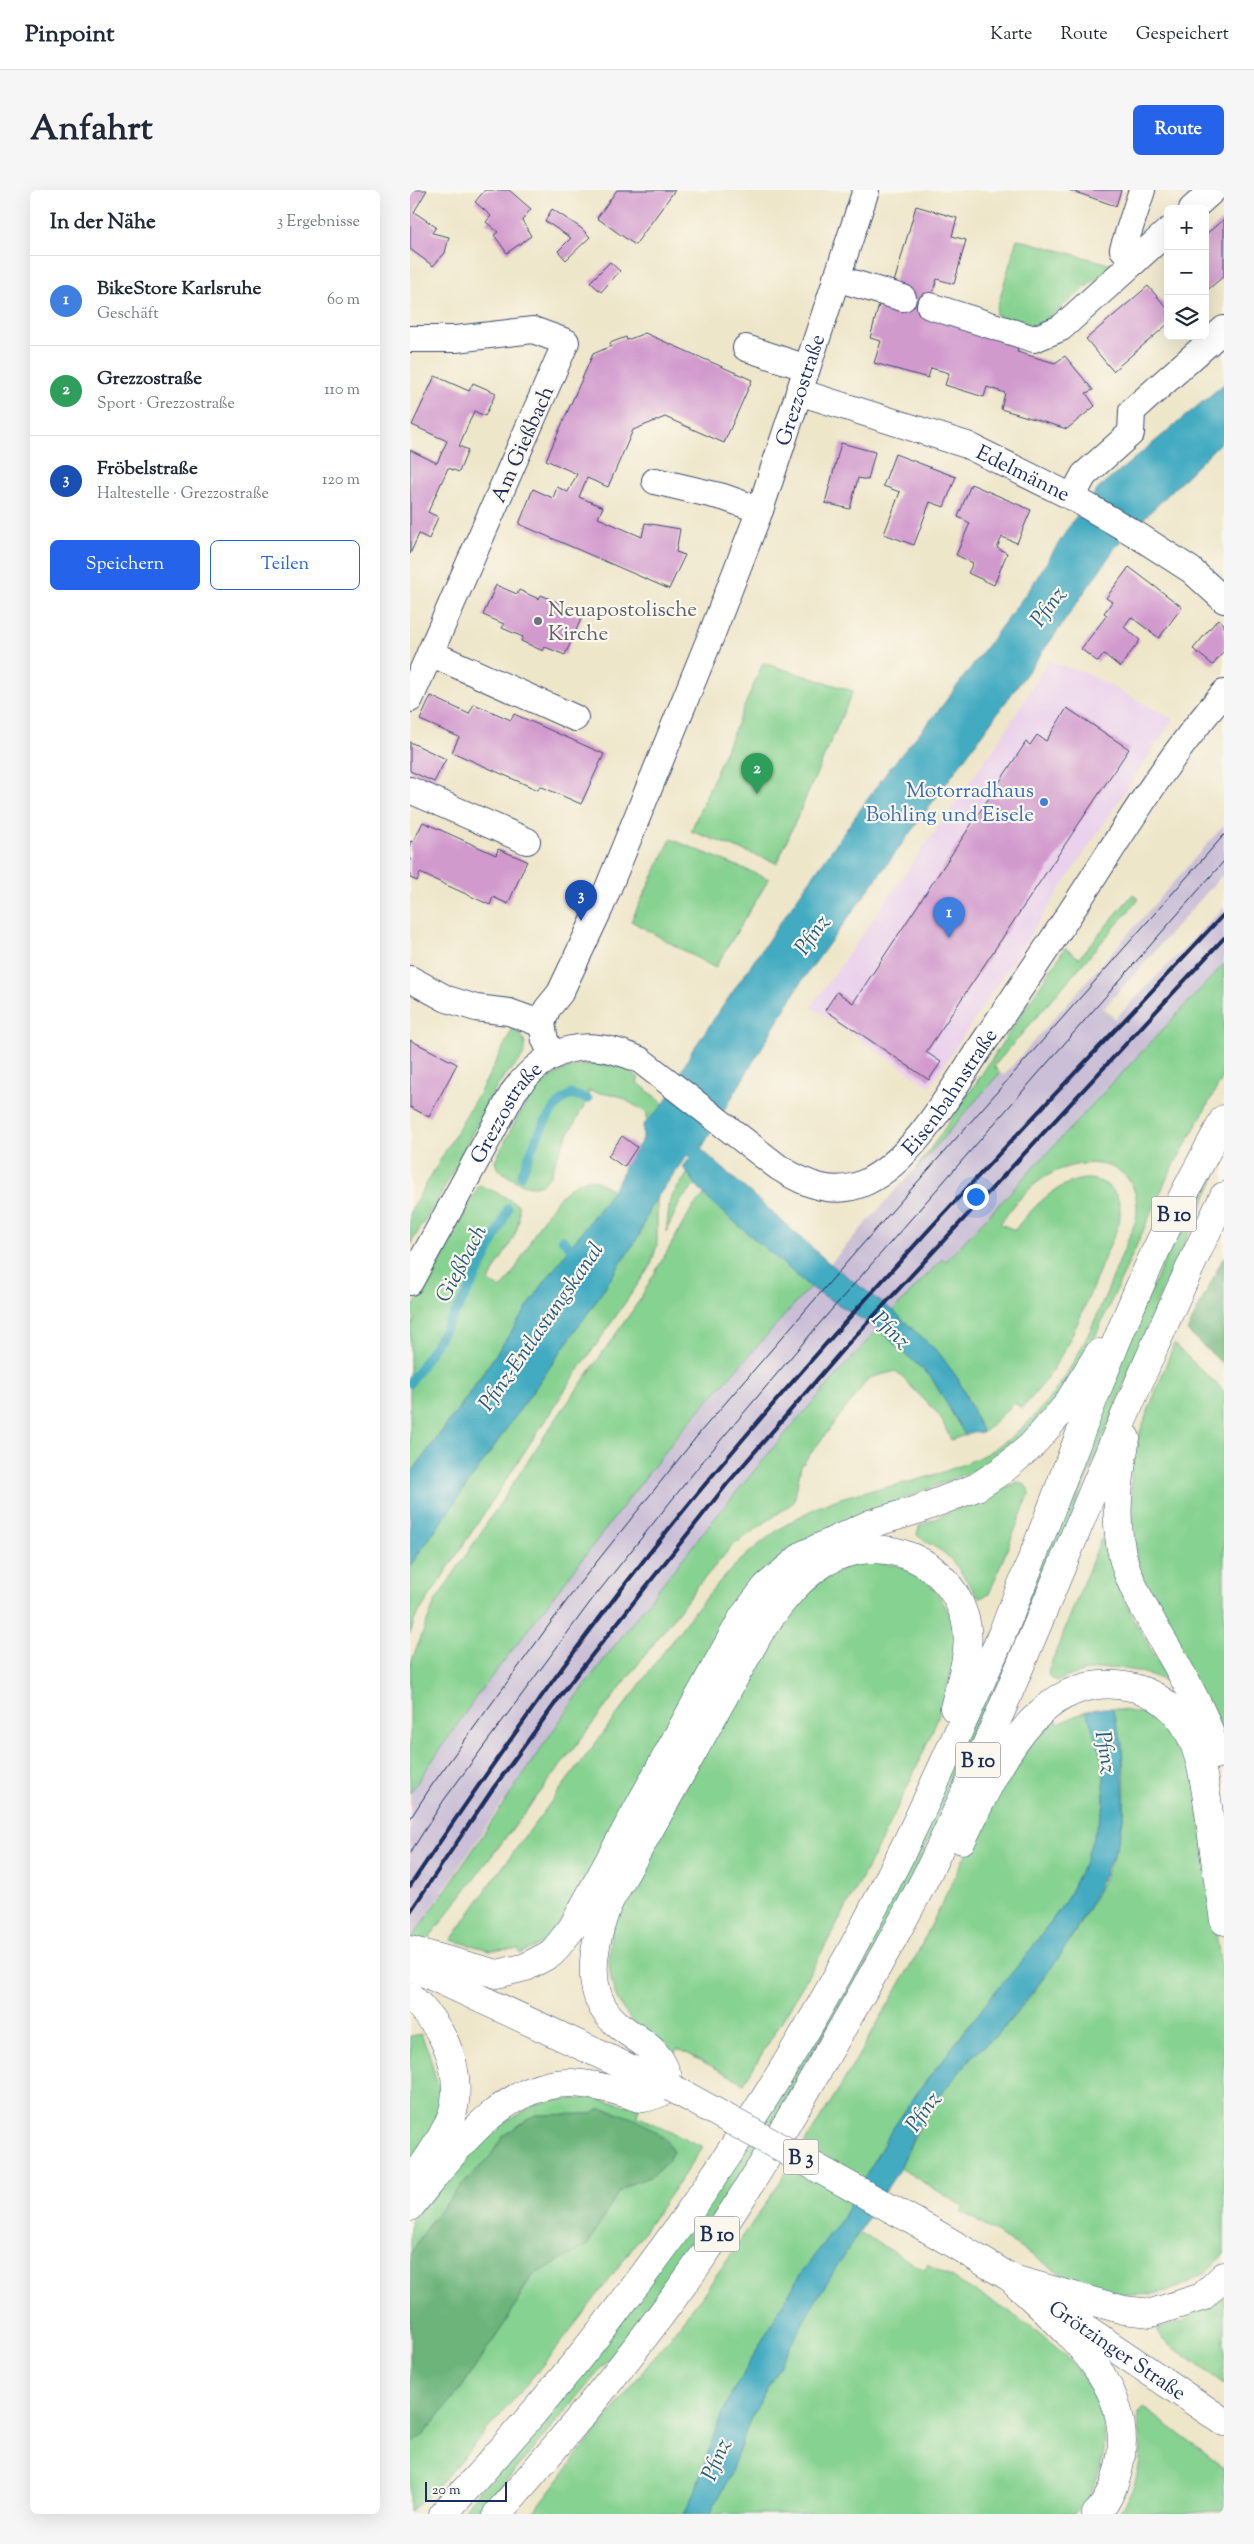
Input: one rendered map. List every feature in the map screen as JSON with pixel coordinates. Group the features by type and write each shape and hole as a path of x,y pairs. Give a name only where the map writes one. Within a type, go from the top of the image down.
{"main road":[{"name":"B 10","path":"443,2514 494,2460 611,2319 722,2167 821,2006 929,1796 997,1644 1129,1311 1179,1204 1224,1119"},
{"name":"B 10","path":"507,2508 590,2408 697,2265 797,2109 888,1948 934,1860 1150,1358 1224,1196"},
{"path":"410,1950 471,1980 526,1967 552,1952 572,1928 743,1617 766,1587 803,1555 833,1540 977,1487 1004,1468 1031,1446 1066,1406 1093,1361 1129,1311"},
{"path":"1150,1358 1128,1431 1118,1484 1118,1534 1130,1580 1189,1688 1213,1741 1224,1816"},
{"path":"410,2207 478,2126 502,2107 525,2095 551,2085 571,2083 590,2085 642,2098 672,2088 658,2057 614,2022 598,1998 593,1962 597,1933 608,1904 760,1632 784,1597 816,1568 848,1553 888,1550 922,1560 936,1570 947,1584 965,1616 965,1666 929,1796"},
{"path":"888,1948 948,1869 1003,1758 1023,1731 1058,1700 1071,1692 1105,1684 1144,1691 1160,1698 1176,1712 1192,1738 1203,1772 1224,1921"},
{"name":"B 3","path":"410,1966 471,1980 860,2189 1011,2278"},
{"path":"410,1996 440,2030 447,2044 454,2069 455,2102 443,2133 429,2158 410,2182"},
{"path":"1011,2278 1124,2310 1152,2313 1202,2297 1224,2276"},
{"path":"1011,2278 1094,2361 1112,2390 1122,2422 1124,2448 1110,2493 1096,2514"},
{"name":"Grötzinger Straße","path":"1011,2278 1224,2422"},
{"path":"423,2514 494,2460"}],"street":[{"name":"Grezzostraße","path":"410,1282 514,1092 527,1075 553,1056 545,1040 542,1024 547,1010 560,993 614,876 712,636 760,510 866,190"},
{"path":"1135,261 1123,249 1142,190"},
{"path":"1196,205 1213,190"},
{"path":"930,306 1034,339 1061,328 1164,235"},
{"path":"836,278 903,298"},
{"path":"1077,500 1084,475 1131,433 1132,411 1224,329"},
{"name":"Am Gießbach","path":"410,339 451,338 533,330 566,342 410,700"},
{"path":"746,348 807,368"},
{"name":"Edelmänne","path":"799,392 967,445 1077,500 1137,535 1190,570 1224,600"},
{"path":"655,481 723,497 760,510"},
{"path":"430,653 575,718"},
{"name":"Eisenbahnstraße","path":"553,1056 592,1045 617,1050 640,1060 778,1167 799,1180 820,1188 839,1190 865,1183 895,1164 909,1150 944,1101 1132,818 1204,716 1224,693"},
{"path":"410,790 527,841"},
{"path":"410,979 447,999 476,1008 509,1012 542,1024"}],"shaded area":[{"path":"1048,661 1088,674 1173,719 930,1086 811,1007 1005,732"},
{"path":"1224,825 1224,873 1104,1008 1115,1019 1224,907 1224,964 945,1262 942,1259 821,1394 614,1646 492,1818 410,1941 410,1793 476,1697 681,1431 1000,1073 1004,1075"}],"green space":[{"path":"1017,239 1113,265 1037,327 995,315"},
{"path":"763,663 853,691 777,863 691,831"},
{"path":"671,839 769,879 715,968 631,921"},
{"path":"1133,894 1139,899 994,1066 1000,1073 916,1169 968,1095 1065,948 1079,958"},
{"path":"1224,964 1224,1075 1167,1178 1090,1348 1048,1413 999,1456 980,1468 819,1533 576,1904 543,1943 520,1954 519,1949 490,1950 451,1940 673,1639 705,1598 739,1562 775,1532 796,1518 829,1502 936,1474 986,1454 1021,1429 1045,1404 1065,1377 1082,1347 1111,1283 1136,1220 1136,1200 1131,1184 1122,1173 1109,1166 1094,1164 1061,1169 1045,1177 1026,1192 1000,1224 1015,1230 1043,1199 1069,1183 1082,1179 1096,1180 1108,1186 1117,1196 1120,1206 1119,1222 1115,1234 1071,1338 1061,1356 1037,1391 1022,1408 1014,1403 983,1433 958,1379 939,1353 893,1311 942,1259 945,1262"},
{"path":"513,1028 520,1034 523,1040 525,1046 524,1055 503,1078 493,1093 442,1191 410,1245 410,1212 486,1081"},
{"path":"598,1063 624,1068 639,1078 637,1082 664,1104 647,1122 647,1113 619,1096 588,1091 588,1099 545,1182 531,1186 524,1184 509,1177 497,1168 495,1161 513,1125 522,1109 545,1082 559,1073 577,1066"},
{"path":"1224,1137 1224,1158 1157,1302 1053,1563 894,1918 740,2178 627,2336 582,2392 477,2514 461,2514 797,2066 1148,1296"},
{"path":"688,1173 695,1180 696,1185 681,1200 666,1232 670,1199"},
{"path":"587,1179 595,1180 613,1190 410,1475 410,1328 415,1319 410,1312 439,1264 479,1185 500,1194 518,1205 518,1226 510,1245 489,1282 501,1289 520,1261 547,1212 572,1187"},
{"path":"705,1194 810,1287 681,1431 476,1697 410,1793 410,1665 435,1602 547,1432 637,1304 692,1208"},
{"path":"657,1197 657,1244 651,1265 567,1387 431,1594 415,1619 410,1634 410,1566 592,1307 640,1234 649,1209"},
{"path":"1224,1256 1224,1365 1187,1331"},
{"path":"878,1329 931,1377 965,1435 951,1440 940,1416 896,1371 869,1378 801,1466 794,1502 732,1546 697,1587 410,1963 410,1941 588,1681 710,1524"},
{"path":"1174,1344 1224,1391 1224,1746 1140,1572 1132,1538 1131,1468 1140,1432"},
{"path":"1018,1482 1025,1485 1029,1490 1029,1495 989,1594 980,1598 949,1557 917,1535 919,1526"},
{"path":"1101,1539 1107,1543 1123,1595 1138,1627 1166,1674 1165,1681 1138,1671 1111,1668 1085,1671 1057,1681 1049,1676 1048,1671"},
{"path":"873,1562 900,1566 914,1572 933,1588 947,1608 952,1620 956,1643 949,1681 930,1738 873,1857 811,1971 744,2083 677,2048 675,2053 638,2027 626,2013 617,1998 609,1964 613,1919 767,1635 815,1582 851,1565"},
{"path":"1112,1708 1144,1714 1147,1709 1172,1724 1194,1777 1224,1989 1224,2253 1210,2268 1195,2279 1178,2287 1143,2295 1105,2291 1072,2280 961,2211 964,2207 900,2168 923,2122 941,2093 975,2054 1003,2029 1040,1984 1059,1957 1095,1897 1109,1868 1119,1839 1125,1800 1123,1760"},
{"path":"1086,1711 1098,1742 1104,1772 1104,1805 1085,1862 1065,1902 1023,1960 995,1992 920,2089 891,2131 840,2222 799,2276 732,2393 716,2428 695,2492 684,2514 532,2514 704,2293 775,2190 842,2084 915,1958 983,1819 1026,1744 1056,1718 1058,1724"},
{"path":"421,2034 429,2053 437,2084 443,2085 437,2123 410,2168 410,2036"},
{"path":"594,2098 639,2108 637,2116 703,2147 623,2261 567,2334 509,2405 446,2477 410,2511 410,2444 423,2435 460,2390 509,2317 531,2276 587,2246 617,2194 628,2185 652,2176 666,2163 673,2152 665,2138 615,2111 600,2109 592,2114 535,2115 504,2135 489,2158 469,2177 431,2221 410,2255 410,2221 445,2178 496,2128 535,2105 554,2100"},
{"path":"600,2109 621,2114 642,2123 660,2136 673,2152 666,2163 652,2176 628,2185 617,2194 587,2246 531,2276 509,2317 460,2390 423,2435 410,2444 410,2255 431,2221 469,2177 489,2158 504,2135 535,2115 592,2114"},
{"path":"859,2232 925,2270 928,2264 1018,2318 1049,2341 1075,2367 1094,2395 1104,2426 1102,2461 1098,2476 1089,2496 1074,2514 710,2514 728,2480 750,2420 812,2306"},
{"path":"1224,2297 1224,2384 1163,2340 1157,2330 1166,2325 1184,2321"},
{"path":"1143,2407 1224,2468 1224,2510 1184,2514 1119,2514 1128,2498 1138,2472 1141,2444 1138,2419 1140,2410"}],"water":[{"path":"1224,384 1224,439 1117,545 1054,636 801,982 701,1149 829,1263 893,1311 939,1353 958,1379 983,1433 973,1432 965,1435 931,1377 878,1329 810,1287 709,1200 683,1167 690,1158 687,1155 649,1209 640,1234 592,1307 410,1566 410,1475 466,1399 543,1284 613,1190 621,1177 624,1167 643,1139 643,1125 664,1104 692,1051 784,917 889,769 939,710 1031,587 1072,522 1099,488"},
{"name":"Pfinz","path":"1112,1708 1122,1743 1124,1813 1117,1846 1089,1907 1058,1959 1002,2030 974,2055 937,2099 917,2129 900,2168 812,2306 750,2420 728,2480 710,2514 684,2514 695,2492 716,2428 732,2393 799,2276 840,2222 891,2131 920,2089 995,1992 1023,1960 1065,1902 1085,1862 1104,1805 1104,1772 1098,1743 1086,1711"}],"building":[{"path":"410,190 427,190 414,212 436,227 432,233 449,237 445,253 433,266 410,249"},
{"path":"485,190 509,190 531,209 522,220 531,236 507,253 494,235 498,232 486,222 491,216 475,202"},
{"path":"617,190 675,190 635,245 597,218"},
{"path":"1069,190 1121,190 1116,206"},
{"path":"916,206 957,218 952,236 966,240 954,284 937,279 927,315 1020,342 1017,352 1055,363 1065,356 1093,390 1086,393 1095,406 1067,429 1001,409 1005,393 987,387 984,397 945,385 949,373 931,368 928,378 874,363 881,341 870,338 880,301 893,286"},
{"path":"552,209 581,228 590,237 566,260 558,251 571,238 545,221"},
{"path":"1224,219 1224,276 1209,289 1209,250 1209,232"},
{"path":"610,262 620,271 601,292 590,282"},
{"path":"1148,286 1164,304 1164,327 1113,371 1086,339"},
{"path":"645,333 752,380 724,443 665,417 633,430 608,487 587,478 579,497 603,507 598,518 642,537 645,523 680,529 676,552 685,555 669,589 519,524 533,489 553,498 557,487 568,492 577,474 546,460 593,354 611,346 610,343 626,337 627,340"},
{"path":"435,376 469,391 473,383 496,393 485,416 474,411 459,446 468,450 459,472 448,468 428,512 438,517 429,539 419,534 410,554 410,450 437,463 447,441 412,425"},
{"path":"841,443 875,452 868,480 858,478 850,509 825,503"},
{"path":"895,454 956,477 944,507 930,502 914,545 884,534 900,492 883,486"},
{"path":"971,484 1031,510 1017,543 1002,537 997,548 1007,553 994,585 968,573 973,563 956,555 970,523 958,517"},
{"path":"1129,567 1182,607 1159,638 1131,617 1124,627 1140,640 1120,667 1104,654 1098,662 1081,649 1107,615 1104,613 1112,602 1106,598"},
{"name":"Neuapostolische Kirche","path":"496,585 517,594 519,590 539,599 541,595 562,604 561,608 582,617 565,655 545,647 543,651 521,641 523,637 502,628 504,624 483,615"},
{"path":"1218,619 1224,624 1224,651 1213,665 1193,649"},
{"path":"431,696 469,714 474,704 511,720 514,714 604,754 581,804 540,786 538,790 452,752 459,737 420,720"},
{"path":"1067,708 1129,749 926,1052 941,1062 929,1080 825,1010 837,992 853,1003 1026,742 1030,745 1037,735 1046,741"},
{"path":"410,742 446,759 434,782 410,771"},
{"path":"423,822 496,855 498,849 527,861 508,904 493,897 490,905 420,873 417,881 410,878 410,841 413,842"},
{"path":"410,1040 457,1064 429,1117 410,1107"},
{"path":"622,1136 637,1147 624,1167 608,1156"}],"waterway":[{"name":"Gießbach","path":"521,1176 540,1130 553,1110 571,1094 588,1099"},
{"name":"Gießbach","path":"410,1383 451,1320 476,1277 508,1208"},
{"name":"Pfinz-Entlastungskanal","path":"562,1239 577,1255"}],"tram line":[{"path":"410,1819 432,1785 579,1584 702,1430 861,1246 1224,835"},
{"path":"410,1853 444,1800 591,1601 703,1461 820,1323 1224,861"}],"railway":[{"path":"410,1886 520,1726 596,1622 717,1470 903,1258 1224,914"},
{"path":"410,1912 492,1790 570,1683 727,1484 845,1347 1224,938"}],"place":[{"name":"Neuapostolische Kirche","path":"538,621"},
{"name":"Grezzostraße","path":"757,794"},
{"name":"Motorradhaus Bohling und Eisele","path":"1044,802"},
{"name":"Fröbelstraße","path":"581,921"},
{"name":"BikeStore Karlsruhe","path":"949,938"}]}
